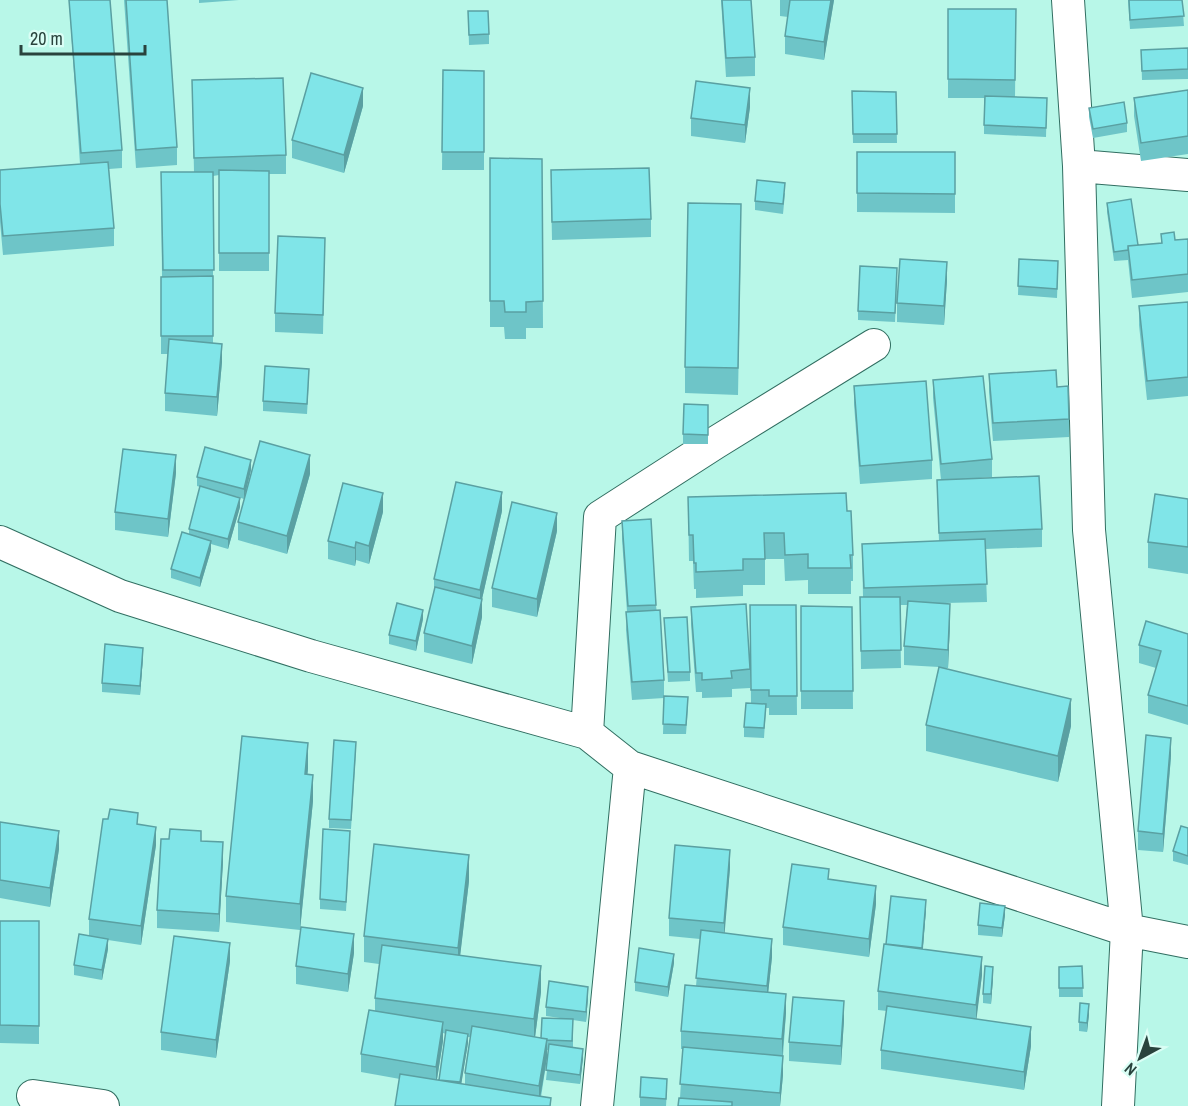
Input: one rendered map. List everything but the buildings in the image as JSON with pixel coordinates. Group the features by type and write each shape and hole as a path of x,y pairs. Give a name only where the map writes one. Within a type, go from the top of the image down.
{"street":[{"path":"1068,0 1079,166 1089,530 1127,930 1118,1106"},
{"path":"1079,166 1188,175"},
{"path":"587,733 600,517 874,345"},
{"path":"0,542 120,596 311,656 587,733 630,766 1127,930 1188,942"},
{"path":"597,1106 630,766"},
{"path":"33,1096 103,1106"}]}
